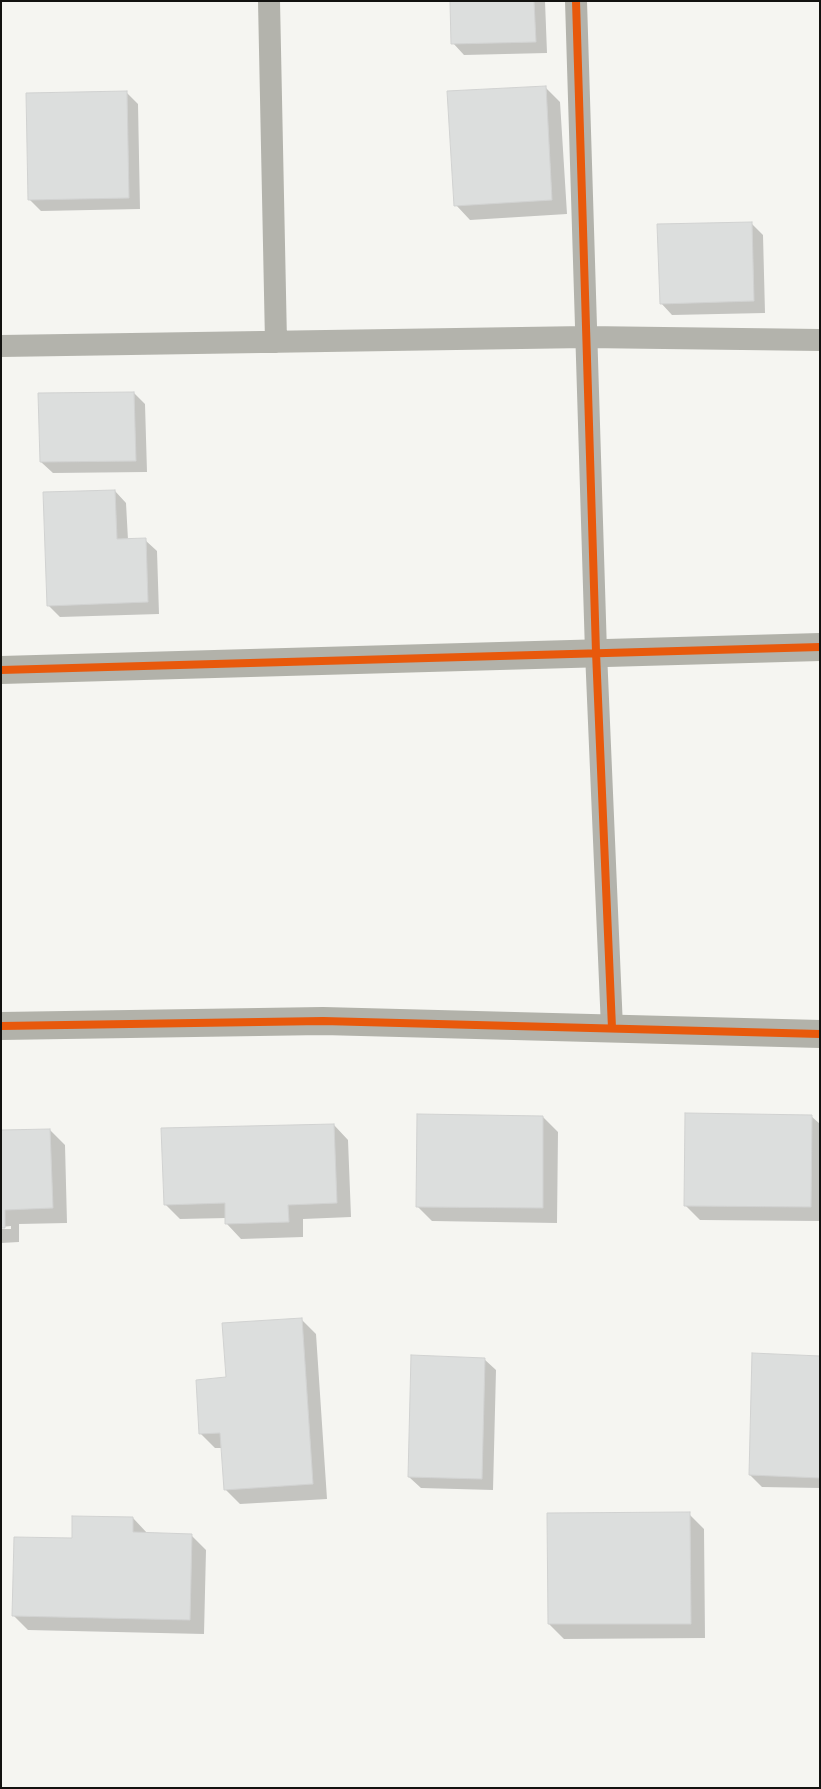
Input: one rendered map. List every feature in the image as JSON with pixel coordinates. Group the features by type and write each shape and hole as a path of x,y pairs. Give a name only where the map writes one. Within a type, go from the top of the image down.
{"street":[{"path":"270,1 276,342"},
{"path":"576,1 596,652 612,1028"},
{"path":"1,346 586,337 820,340"},
{"path":"1,670 820,647"},
{"path":"1,1026 323,1021 820,1034"}],"building":[{"path":"450,1 534,1 536,42 451,44"},
{"path":"546,86 552,200 454,206 447,91"},
{"path":"127,91 129,198 28,200 26,93"},
{"path":"752,222 754,301 660,304 657,224"},
{"path":"134,392 136,461 40,462 38,393"},
{"path":"115,490 117,539 146,538 148,602 47,606 43,492"},
{"path":"685,1113 812,1115 811,1207 684,1206"},
{"path":"417,1114 543,1116 543,1208 416,1207"},
{"path":"334,1124 337,1203 288,1205 289,1222 225,1224 225,1203 164,1205 161,1128"},
{"path":"50,1129 53,1208 5,1210 5,1228 1,1228 1,1130"},
{"path":"302,1318 313,1484 224,1490 220,1433 199,1434 196,1380 226,1377 222,1323"},
{"path":"752,1353 820,1356 820,1478 749,1475"},
{"path":"411,1355 485,1358 482,1479 408,1477"},
{"path":"690,1512 691,1624 548,1624 547,1513"},
{"path":"72,1516 133,1517 133,1532 192,1534 190,1620 12,1616 14,1537 72,1538"}],"cycle path":[{"path":"576,1 596,652 612,1028"},
{"path":"1,670 820,647"},
{"path":"1,1026 323,1021 820,1034"}]}
